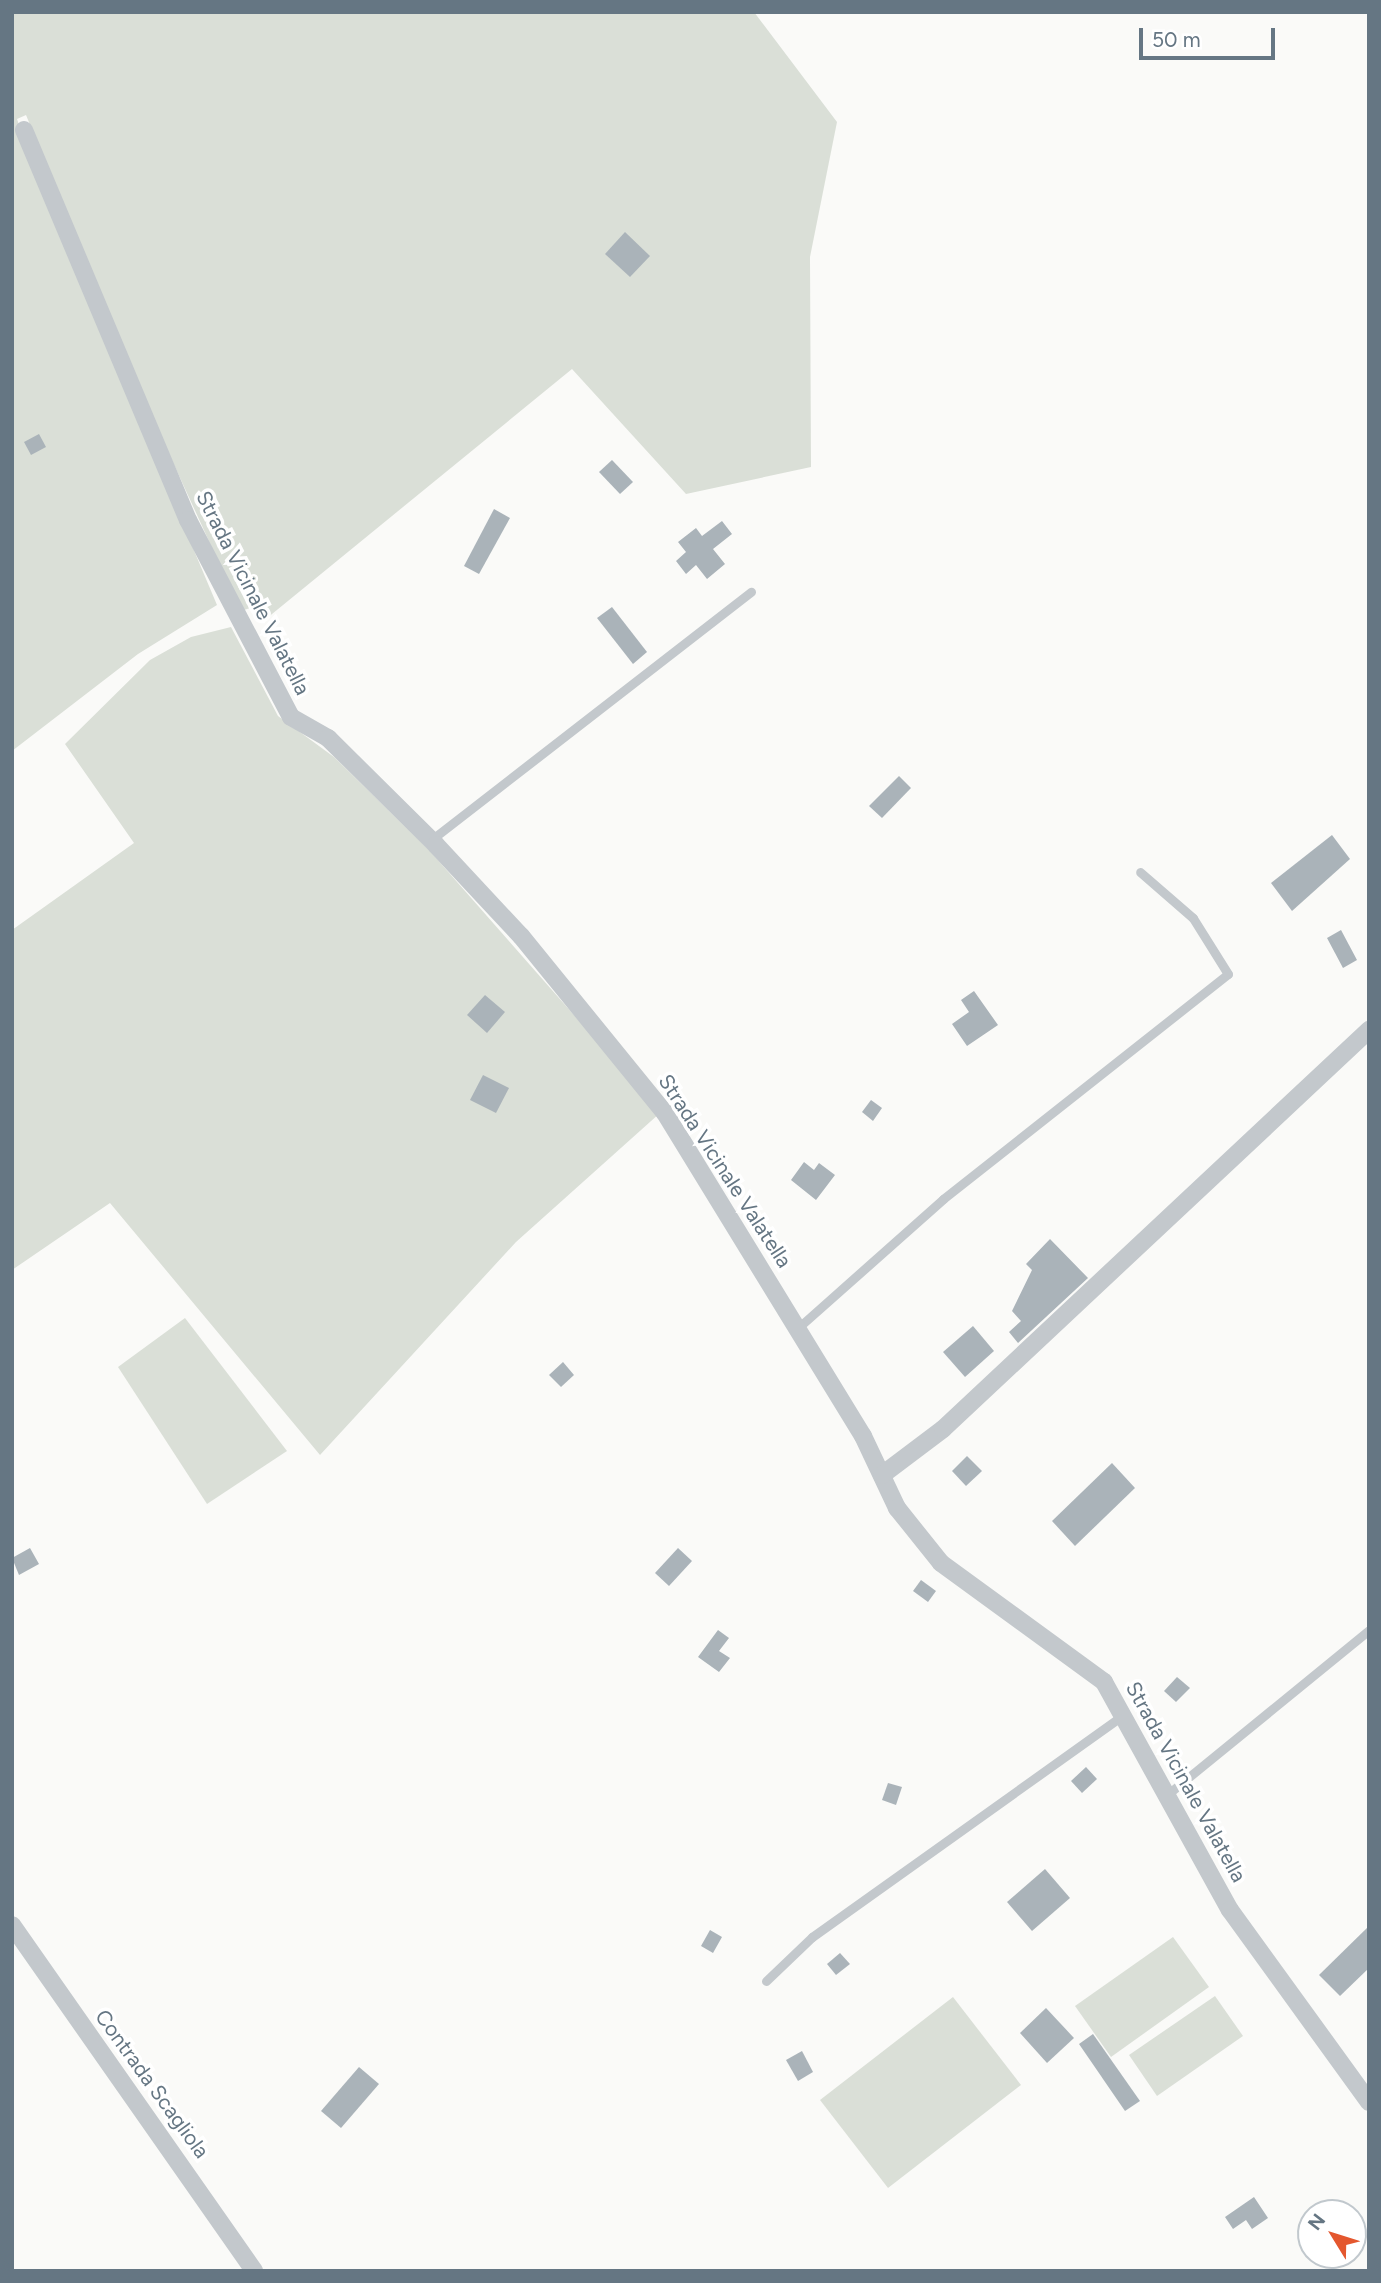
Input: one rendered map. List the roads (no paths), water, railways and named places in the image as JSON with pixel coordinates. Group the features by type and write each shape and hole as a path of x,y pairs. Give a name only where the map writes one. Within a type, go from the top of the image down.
{"street":[{"name":"Strada Vicinale Valatella","path":"24,130 188,520 291,717 328,738 431,840 521,936 666,1113 799,1327 882,1475 897,1508 941,1563 1104,1682 1126,1713 1230,1910 1369,2102"},
{"path":"882,1475 943,1429 1369,1030"},
{"name":"Contrada Scagliola","path":"12,1925 254,2271"}],"lane":[{"path":"431,840 751,592"},
{"path":"799,1327 943,1199 1228,974 1192,918 1140,872"},
{"path":"1168,1794 1369,1630"},
{"path":"766,1981 812,1937 1126,1713"}]}
